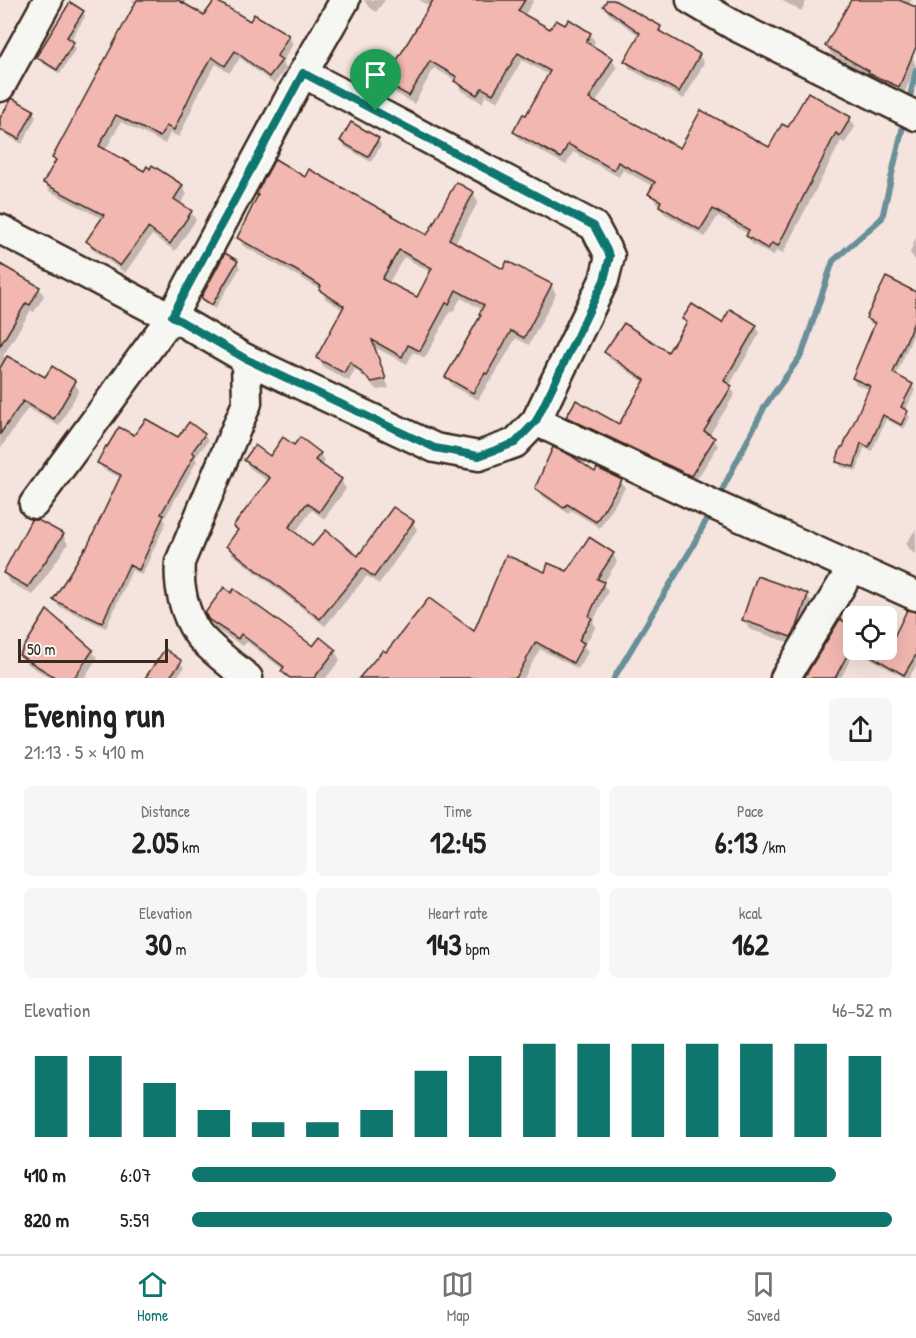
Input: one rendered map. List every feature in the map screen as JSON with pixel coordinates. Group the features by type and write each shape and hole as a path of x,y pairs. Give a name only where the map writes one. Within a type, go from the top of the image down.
{"street":[{"path":"0,87 48,0"},
{"path":"34,504 172,316 345,0"},
{"path":"691,0 735,26 916,116"},
{"path":"0,229 152,308 172,316 246,359 435,448 479,456 515,443 536,421 604,280 610,256 594,226 303,73"},
{"path":"246,359 247,403 180,562 178,579 187,611 199,635 248,678"},
{"path":"536,421 916,596"},
{"path":"784,678 852,568"}],"building":[{"path":"137,0 178,0 204,15 215,0 250,21 254,14 289,35 277,56 282,60 269,77 235,51 225,66 212,57 196,83 174,130 166,126 160,137 116,115 99,146 144,171 147,166 150,169 152,165 183,185 174,199 192,211 170,244 148,228 120,266 86,241 104,215 43,183 56,160 52,158"},
{"path":"433,0 525,0 518,11 550,29 556,20 565,25 569,19 591,33 586,42 613,58 589,99 680,148 701,110 769,147 782,124 788,127 808,92 851,117 840,136 836,133 778,246 772,243 768,249 746,236 749,230 713,209 700,230 659,206 661,201 648,194 655,182 618,162 614,170 568,144 561,158 513,132 523,114 526,115 550,71 518,53 493,94 482,88 477,95 454,81 457,77 430,61 409,96 384,82"},
{"path":"607,0 614,0 661,26 659,31 700,54 679,92 624,61 640,33 603,6"},
{"path":"851,0 899,0 916,7 916,47 899,87 868,73 869,71 825,46"},
{"path":"70,2 84,11 67,37 74,42 57,70 36,57"},
{"path":"12,98 34,110 19,139 0,129 0,118"},
{"path":"351,122 379,138 368,157 340,141"},
{"path":"275,159 305,177 309,169 427,235 456,182 474,192 449,239 503,269 507,261 552,284 524,338 511,331 487,374 485,373 473,393 445,377 481,315 479,314 484,305 456,290 449,304 446,303 420,351 408,345 402,357 372,340 386,379 372,382 350,362 344,373 316,358 344,306 319,290 321,286 237,238 258,195 256,194","holes":["399,250 432,268 417,297 382,279"]},
{"path":"225,253 238,261 212,305 201,298"},
{"path":"0,264 40,287 30,305 26,303 0,346"},
{"path":"886,277 916,292 916,317 893,373 913,384 901,407 908,411 901,425 883,415 869,447 861,443 854,467 836,462 870,386 852,378 875,323 866,318"},
{"path":"692,304 722,323 730,309 757,325 724,381 732,386 704,431 715,438 691,476 566,417 576,400 619,424 645,380 604,352 624,323 668,352 687,322 682,319"},
{"path":"7,356 45,377 52,366 76,381 54,419 23,401 0,434 0,368"},
{"path":"146,419 178,437 189,422 205,434 192,452 195,454 161,514 164,515 139,570 129,565 102,623 53,600 86,549 121,475 97,463 119,427 134,435"},
{"path":"283,437 294,445 300,437 321,453 315,460 342,479 319,512 307,503 289,527 312,546 326,530 358,556 393,507 414,521 374,577 362,568 320,619 226,546 238,530 233,526 270,478 244,460 255,445 270,456"},
{"path":"553,447 570,455 595,472 597,468 622,480 596,522 567,504 564,508 535,488"},
{"path":"31,520 38,520 64,534 28,587 3,573"},
{"path":"589,537 614,553 597,579 604,582 589,616 592,618 579,640 584,643 573,663 536,642 516,678 359,678 383,650 386,652 429,598 474,631 506,555 545,572 548,563 567,571"},
{"path":"757,576 808,594 797,627 791,637 742,620"},
{"path":"224,587 231,593 234,589 313,646 320,637 336,650 314,678 290,678 281,671 284,667 241,634 238,639 209,620 205,613"},
{"path":"47,610 93,650 74,678 56,678 19,655"},
{"path":"907,610 916,612 916,655 904,675 878,660 897,660 897,631"},
{"path":"840,619 843,621 844,660 835,678 804,678"},
{"path":"165,649 182,661 169,678 145,678"}],"waterway":[{"path":"908,105 916,70"},
{"path":"718,498 765,406 802,354 833,261 882,218 905,117"},
{"path":"614,678 690,551 710,513"}],"route":[{"path":"303,73 376,111 594,226 610,256 604,280 536,421 515,443 479,456 435,448 246,359 172,316 303,73"}]}
